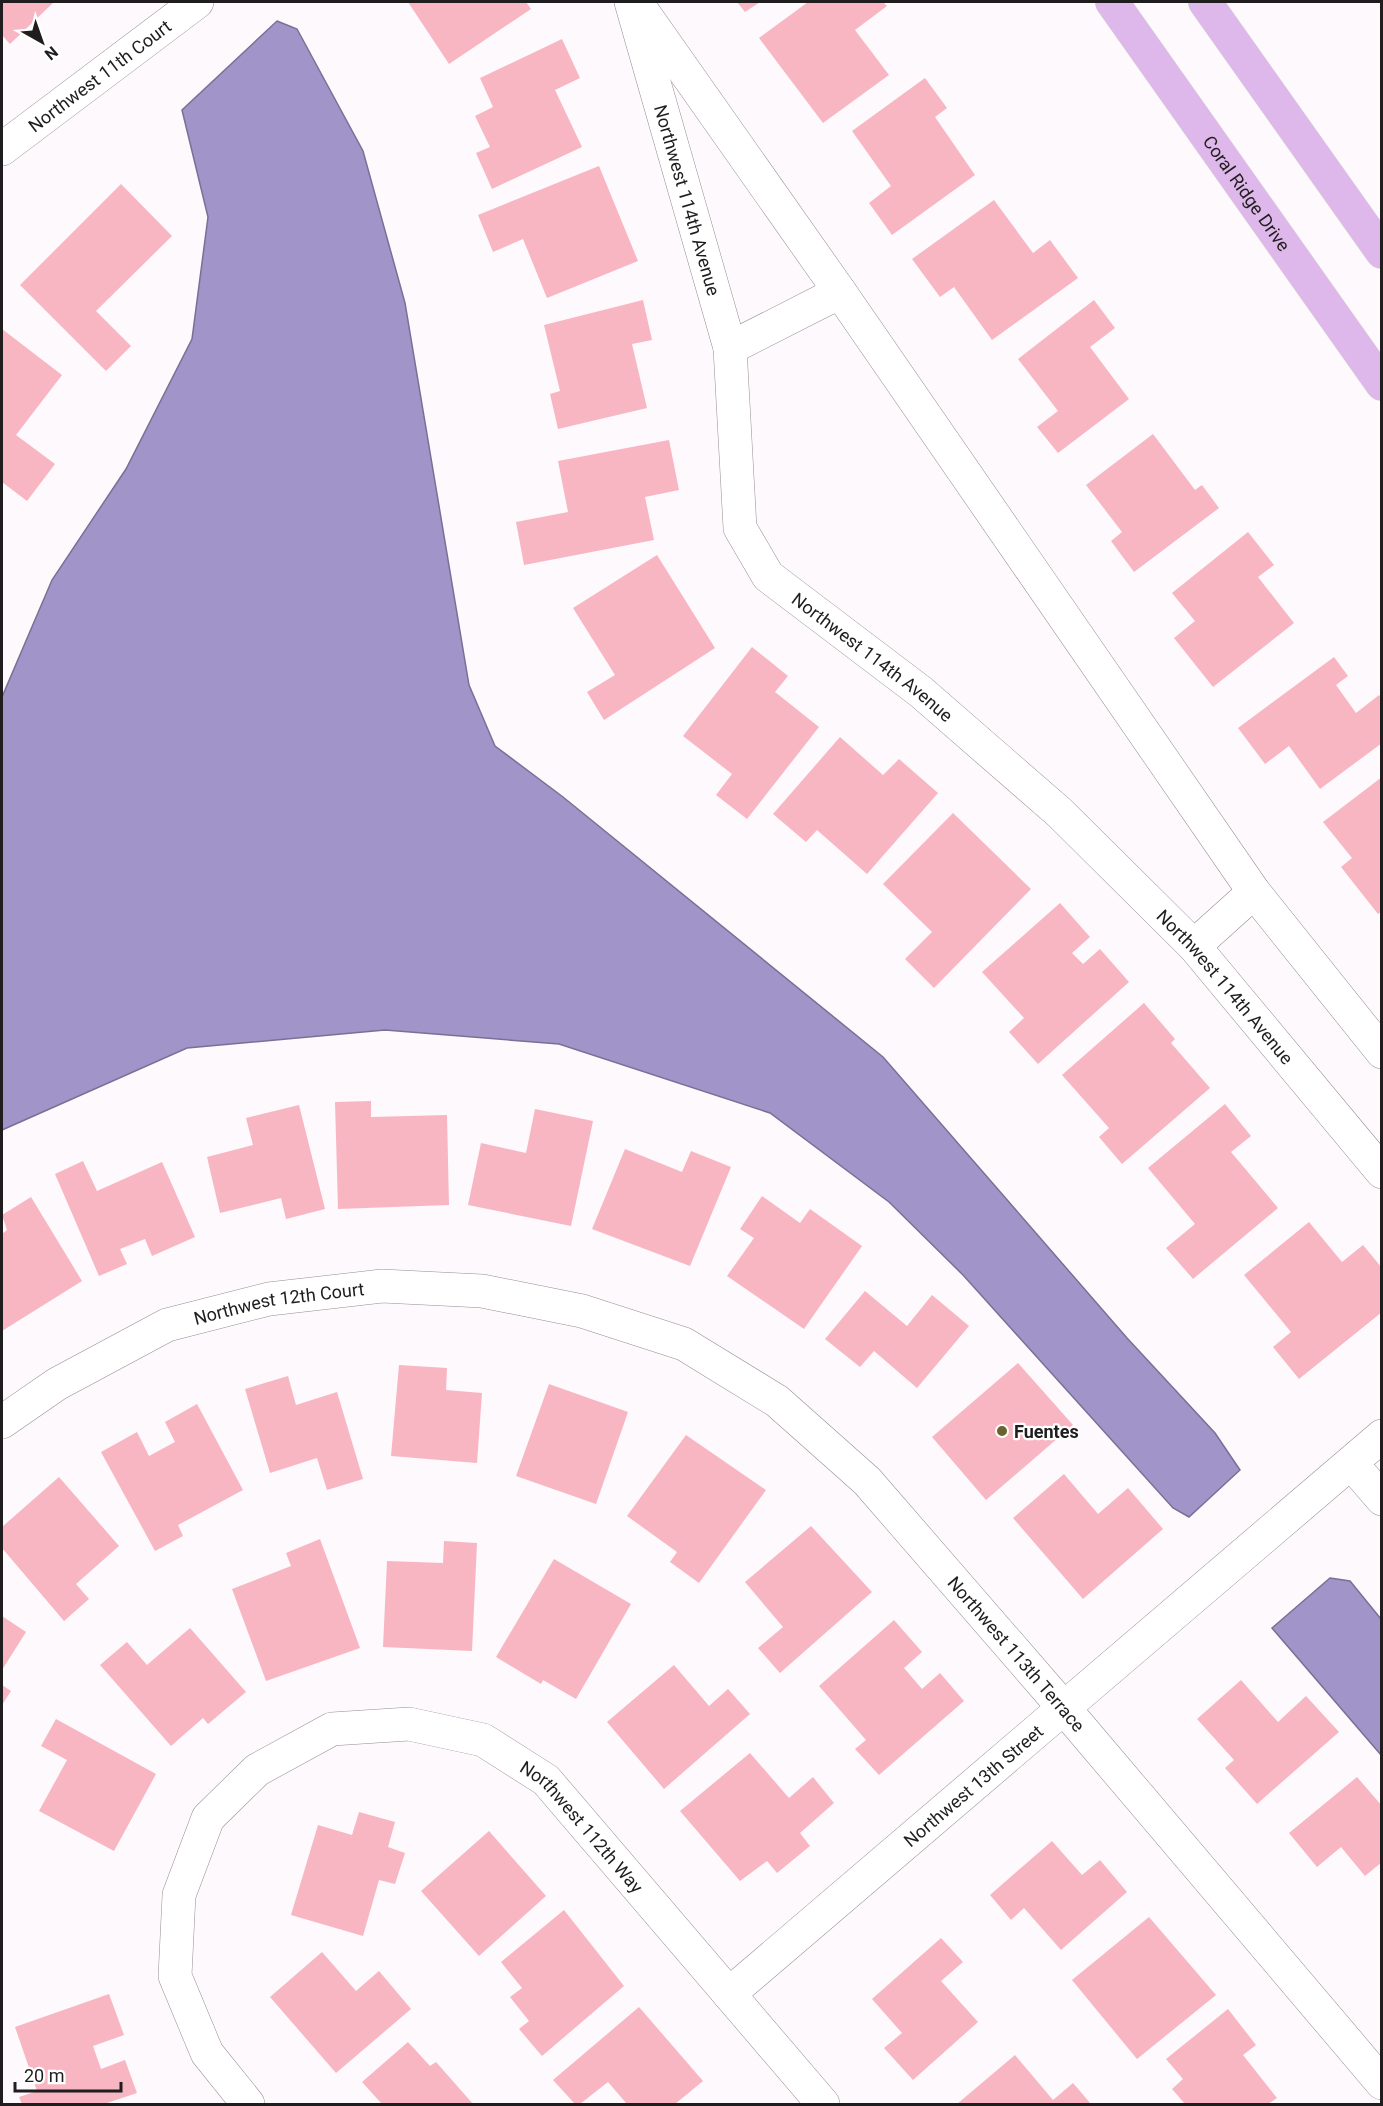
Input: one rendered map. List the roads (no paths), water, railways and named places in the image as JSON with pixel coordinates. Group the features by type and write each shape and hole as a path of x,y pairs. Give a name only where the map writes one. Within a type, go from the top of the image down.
{"main road":[{"name":"Coral Ridge Drive","path":"1112,2 1382,384"},
{"path":"1206,2 1382,252"}],"street":[{"name":"Northwest 11th Court","path":"2,149 197,2"},
{"name":"Northwest 114th Avenue","path":"631,2 730,348 740,528 768,576 939,707 1060,813 1194,946 1382,1172"},
{"path":"636,2 840,292 1254,892 1382,1052"},
{"path":"730,348 840,292"},
{"path":"1194,946 1254,892"},
{"name":"Northwest 12th Court","path":"2,1422 57,1384 167,1324 269,1299 382,1286 482,1291 582,1311"},
{"name":"Northwest 113th Terrace","path":"582,1311 684,1344 777,1401 867,1481 1063,1707 1382,2083"},
{"name":"Northwest 13th Street","path":"729,1994 1382,1436"},
{"path":"1351,1463 1382,1499"},
{"name":"Northwest 112th Way","path":"248,2104 207,2053 175,1976 179,1895 208,1818 257,1770 332,1730 409,1724 483,1740 546,1780 823,2104"}],"place":[{"name":"Fuentes","path":"1002,1431"}]}
